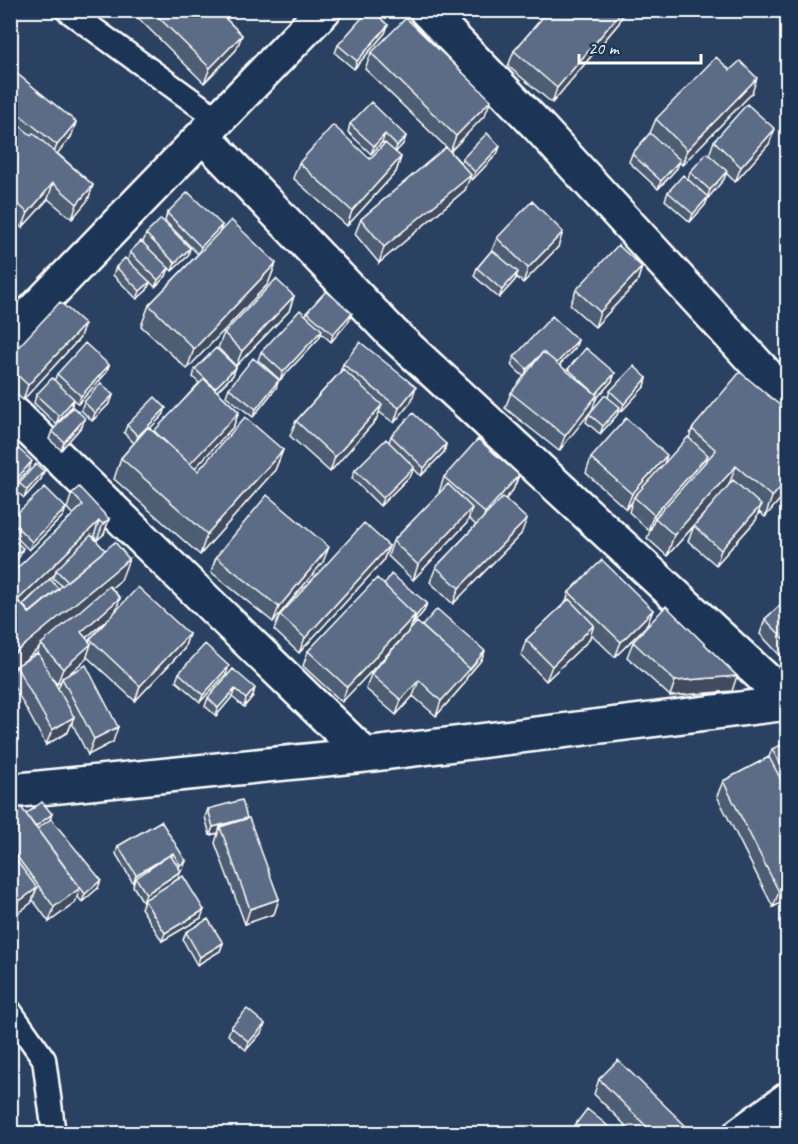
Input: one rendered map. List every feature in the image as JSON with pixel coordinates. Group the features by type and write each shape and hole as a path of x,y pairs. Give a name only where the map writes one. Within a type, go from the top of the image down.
{"street":[{"path":"10,335 324,10"},
{"path":"426,10 539,127 788,398"},
{"path":"212,128 392,333 788,702"},
{"path":"10,410 365,755"},
{"path":"10,791 365,755 788,702"},
{"path":"740,1134 788,1099"}],"lane":[{"path":"67,10 212,128"},
{"path":"10,1011 44,1059 54,1134"}],"building":[{"path":"151,10 217,10 242,35 210,68"},
{"path":"369,10 372,10 388,25 357,61 338,45"},
{"path":"549,10 623,10 557,88 514,51"},
{"path":"406,18 491,100 456,136 371,53"},
{"path":"716,57 730,70 740,61 757,78 687,150 656,119"},
{"path":"10,68 76,122 57,145 10,107"},
{"path":"371,102 406,136 397,146 385,134 374,146 350,124"},
{"path":"747,104 775,129 741,167 714,141"},
{"path":"10,118 31,135 33,133 93,185 77,204 53,183 28,213 10,197 16,190 10,186"},
{"path":"333,125 370,159 385,143 401,157 352,211 299,163"},
{"path":"487,133 500,146 475,172 462,159"},
{"path":"650,133 680,160 661,181 632,154"},
{"path":"446,147 471,175 384,247 361,219"},
{"path":"707,153 727,171 710,190 690,172"},
{"path":"683,175 708,197 693,214 668,192"},
{"path":"188,192 222,225 201,247 167,213"},
{"path":"532,201 563,232 528,268 497,238"},
{"path":"161,219 190,248 175,263 146,234"},
{"path":"231,220 276,263 194,349 149,305"},
{"path":"141,241 169,268 158,280 130,252"},
{"path":"618,245 642,267 600,312 576,290"},
{"path":"492,250 518,272 502,290 477,268"},
{"path":"125,258 150,282 140,291 116,267"},
{"path":"276,279 294,296 242,351 224,333"},
{"path":"326,291 352,313 333,334 307,312"},
{"path":"60,302 85,324 28,385 10,368 10,356"},
{"path":"300,310 322,330 283,372 261,352"},
{"path":"552,316 578,340 557,363 543,352 527,369 514,357"},
{"path":"360,342 416,387 399,408 343,364"},
{"path":"85,343 109,365 81,396 57,374"},
{"path":"216,348 236,367 215,388 195,369"},
{"path":"586,348 615,373 596,394 568,369"},
{"path":"543,352 597,395 565,436 511,393"},
{"path":"253,358 279,380 256,409 229,388"},
{"path":"634,366 647,378 624,404 610,391"},
{"path":"343,369 382,405 335,457 296,421"},
{"path":"740,372 788,412 788,479 772,497 736,466 674,535 655,518 716,450 692,429"},
{"path":"52,378 74,399 59,416 36,395"},
{"path":"204,379 239,412 190,464 154,431"},
{"path":"101,383 113,395 95,413 84,402"},
{"path":"605,395 620,407 603,426 589,414"},
{"path":"155,397 166,408 138,436 127,425"},
{"path":"73,407 85,418 64,442 52,431"},
{"path":"413,413 446,444 424,468 391,436"},
{"path":"245,417 283,450 207,534 121,458 148,427 198,471"},
{"path":"626,418 667,455 632,494 591,458"},
{"path":"688,437 708,455 654,515 634,497"},
{"path":"386,439 414,467 383,498 355,470"},
{"path":"478,439 519,475 485,513 444,477"},
{"path":"10,441 32,461 12,484 10,482"},
{"path":"36,464 44,471 27,490 19,483"},
{"path":"733,480 761,505 721,550 694,526"},
{"path":"448,484 472,508 418,565 393,541"},
{"path":"45,487 66,508 32,542 10,520"},
{"path":"79,487 109,519 103,524 99,521 19,599 10,591 10,575 83,505 72,493"},
{"path":"267,495 329,547 279,607 216,557"},
{"path":"503,497 527,519 459,588 436,567"},
{"path":"364,523 389,546 305,638 280,615"},
{"path":"91,535 105,550 67,581 56,570"},
{"path":"10,537 23,548 10,563"},
{"path":"115,542 129,559 10,657 10,591 29,613"},
{"path":"602,560 653,610 621,642 569,592"},
{"path":"391,574 427,603 416,616 384,585"},
{"path":"377,578 415,615 347,687 308,651"},
{"path":"50,579 59,589 30,613 23,605"},
{"path":"109,586 120,598 81,632 91,644 63,669 41,644"},
{"path":"138,587 189,634 140,686 90,639"},
{"path":"788,598 788,643 765,619"},
{"path":"569,599 594,625 552,666 526,640"},
{"path":"666,606 737,676 675,681 633,642"},
{"path":"437,609 485,651 470,669 422,626"},
{"path":"417,622 470,669 441,701 419,680 401,700 371,674"},
{"path":"205,644 229,666 203,695 179,673"},
{"path":"38,653 74,717 52,730 16,666"},
{"path":"86,665 118,727 94,739 62,678"},
{"path":"233,669 255,688 246,699 235,689 218,708 208,698"},
{"path":"788,742 788,779 772,749"},
{"path":"769,757 788,793 788,887 779,892 723,781"},
{"path":"10,800 16,807 10,810"},
{"path":"242,800 247,818 213,827 208,809"},
{"path":"42,802 52,814 35,827 26,814"},
{"path":"21,807 80,888 54,907 10,847 10,814"},
{"path":"249,818 279,899 250,909 220,827"},
{"path":"51,819 101,880 85,894 37,829"},
{"path":"161,821 186,861 180,865 173,853 136,875 118,846"},
{"path":"10,852 37,888 10,908"},
{"path":"170,855 181,871 146,894 136,878"},
{"path":"183,876 204,910 165,933 144,900"},
{"path":"208,919 223,943 200,957 186,932"},
{"path":"247,1009 265,1024 249,1042 231,1027"},
{"path":"618,1060 690,1130 686,1134 654,1134 599,1079"},
{"path":"587,1109 618,1134 577,1134 572,1129"}]}
